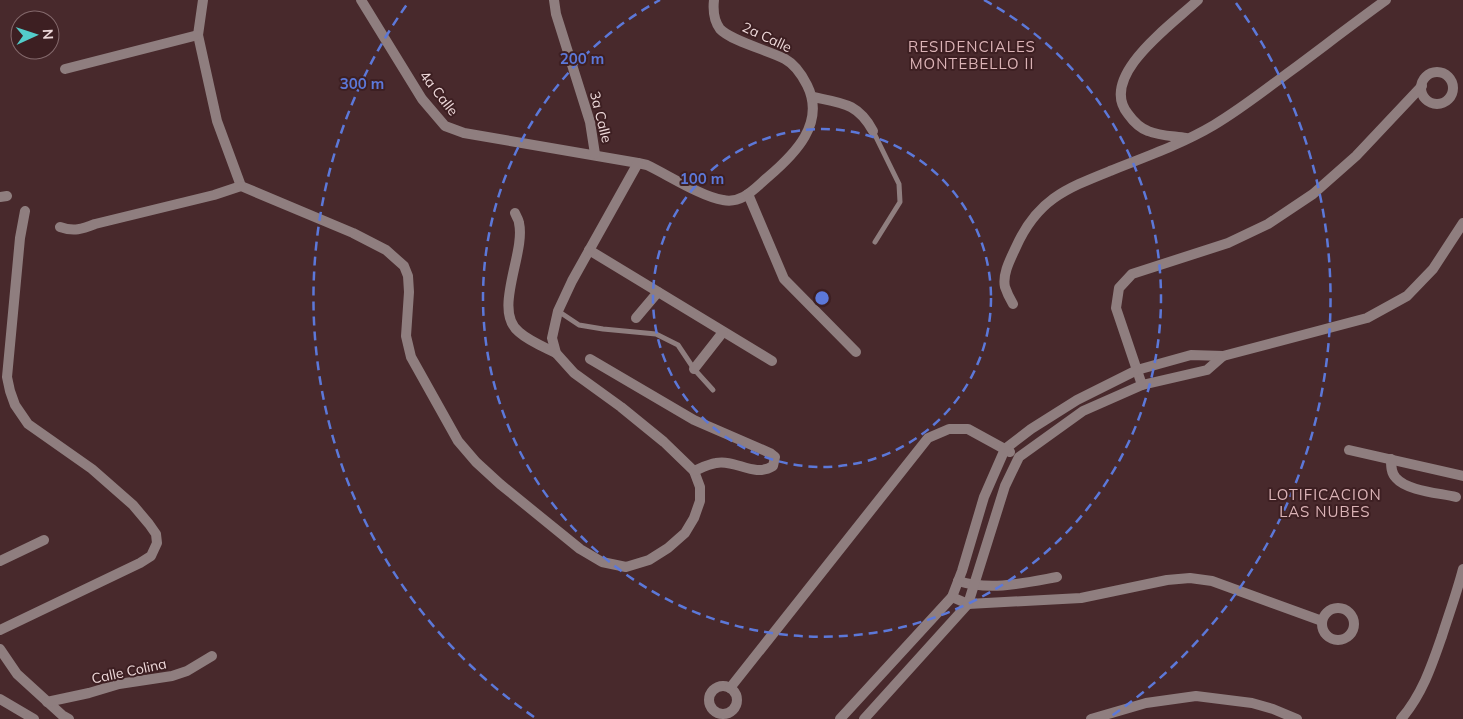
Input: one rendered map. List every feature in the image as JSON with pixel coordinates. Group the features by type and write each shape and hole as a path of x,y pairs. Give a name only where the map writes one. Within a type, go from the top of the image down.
{"street":[{"path":"203,0 198,35 217,121 241,186"},
{"name":"4a Calle","path":"361,0 422,99 445,126 464,133 595,154 648,165 715,199 739,200 748,194"},
{"name":"3a Calle","path":"554,0 556,14 590,122 595,154"},
{"name":"2a Calle","path":"714,0 713,11 720,29 736,39 786,60 800,72 813,97"},
{"path":"1187,138 1151,132 1142,128 1124,110 1120,96 1122,81 1130,67 1155,38 1198,0"},
{"path":"1013,304 1005,288 1005,274 1019,240 1041,209 1054,198 1071,187 1214,125 1386,0"},
{"path":"65,69 198,35"},
{"path":"1142,385 1116,308 1119,288 1132,274 1228,243 1268,224 1313,194 1356,156 1422,86"},
{"path":"856,352 784,279 748,194 780,167 804,139 812,120 813,97 856,108 874,131"},
{"path":"556,354 552,338 558,310 638,163"},
{"path":"60,227 79,230 95,224 214,195 241,186 353,233 386,250 404,266 408,276 407,346 410,357 458,441 476,462 500,484 580,549 602,562 626,567 649,560 668,548 685,533 694,518 700,501 700,487 694,471 664,442 622,407 574,373 556,354 518,332 510,322 509,294 519,242 520,224 515,213"},
{"path":"0,630 140,563 151,556 157,543 156,534 133,505 92,469 28,424 15,405 8,377 24,211"},
{"path":"840,719 952,597 984,498 1004,449 1077,400 1137,370 1191,355 1223,356 1367,318 1407,296 1433,269 1463,223"},
{"path":"589,250 772,361"},
{"path":"636,318 658,292"},
{"path":"694,369 723,332"},
{"path":"864,719 968,604 1005,486 1019,457 1084,411 1142,385 1207,370 1223,356"},
{"path":"590,360 694,420 770,452 774,457 773,466 765,471 730,463 717,463 694,471"},
{"path":"730,688 928,438 949,429 968,430 1019,457"},
{"path":"1349,450 1463,476"},
{"path":"1391,459 1391,470 1395,478 1402,483 1412,488 1456,497"},
{"path":"0,561 44,540"},
{"path":"1401,719 1410,709 1422,689 1432,666 1463,569"},
{"path":"958,580 974,585 1000,586 1057,577"},
{"path":"952,597 968,604 1081,598 1167,580 1190,578 1212,582 1322,621"},
{"path":"0,649 17,674 62,715 70,719"},
{"name":"Calle Colina","path":"47,702 119,684 172,676 187,671 212,656"},
{"path":"1092,719 1146,703 1196,696 1252,703 1273,708 1296,719"},
{"path":"0,699 34,719"}],"lane":[{"path":"874,131 899,184 900,202 875,242"},
{"path":"558,310 579,325 656,334 678,345 694,369 713,390"}],"district":[{"name":"RESIDENCIALES MONTEBELLO II","path":"972,56"},
{"name":"LOTIFICACION LAS NUBES","path":"1325,504"}]}
